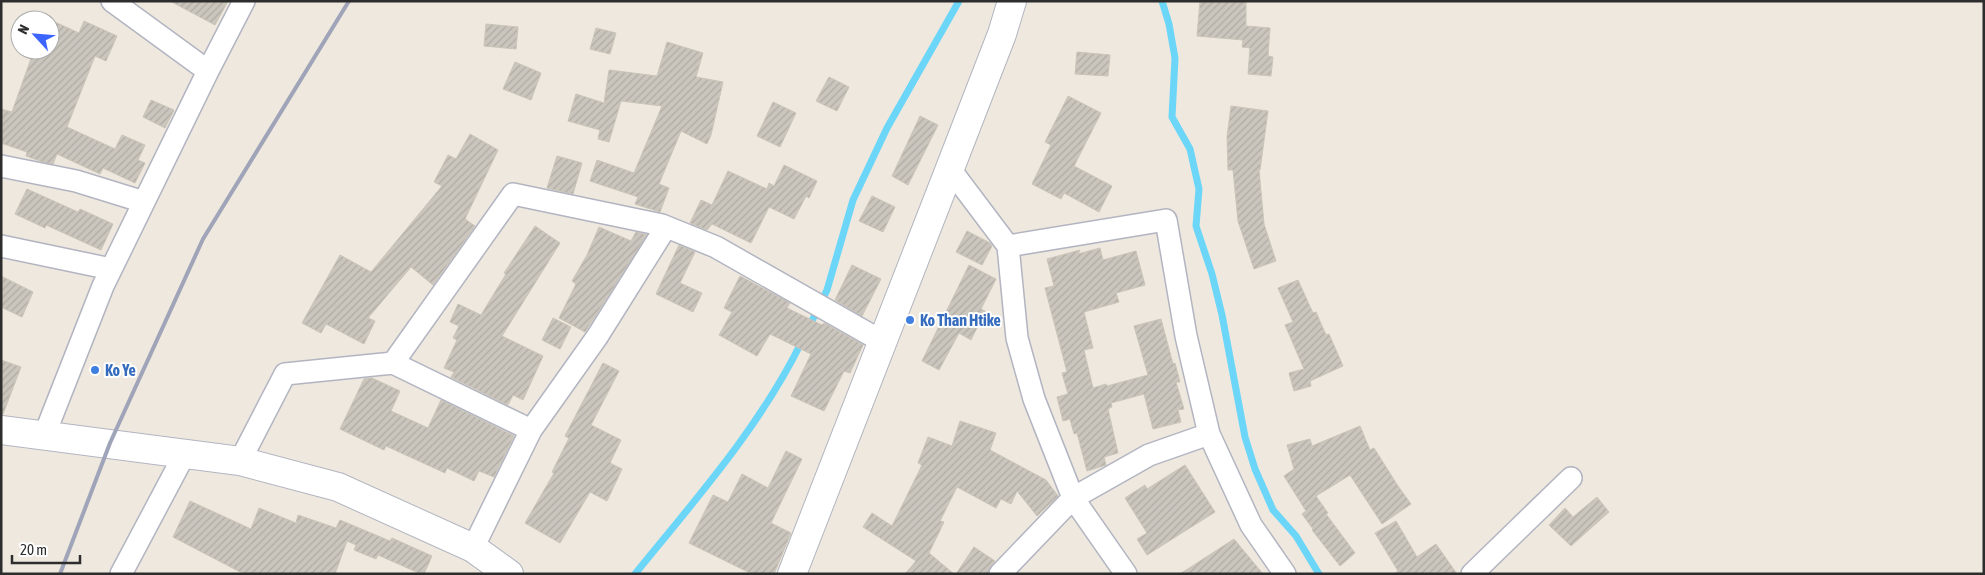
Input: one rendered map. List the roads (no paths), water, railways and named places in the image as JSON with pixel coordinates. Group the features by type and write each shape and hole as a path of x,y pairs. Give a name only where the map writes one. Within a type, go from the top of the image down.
{"street":[{"path":"112,1 208,71"},
{"path":"44,436 111,269 244,1"},
{"path":"792,574 1002,34 1012,1"},
{"path":"1,166 76,182 144,202"},
{"path":"950,169 1008,246 1017,338 1034,398 1073,498 1126,574"},
{"path":"393,363 513,194 666,227 716,247 883,342"},
{"path":"1008,246 1166,220 1186,336 1209,434 1251,525 1285,574"},
{"path":"473,548 531,430 597,337 666,227"},
{"path":"1,246 111,269"},
{"path":"240,461 285,374 393,363 531,430"},
{"path":"1,430 240,461 338,487 473,548 509,574"},
{"path":"1000,574 1073,498 1149,455 1209,434"},
{"path":"121,574 181,461 190,455"},
{"path":"1472,574 1571,478"}],"waterway":[{"path":"809,327 827,290 853,200 887,128 959,1"},
{"path":"1162,1 1169,24 1175,58 1172,117 1190,149 1199,189 1196,226 1212,274 1222,315 1245,437 1255,469 1273,510 1296,536 1319,574"},
{"path":"635,574 747,433 785,373 802,341"}],"railway":[{"path":"60,574 110,443 203,239 349,1"}],"place":[{"name":"Ko Than Htike","path":"910,320"},
{"name":"Ko Ye","path":"95,370"}]}
